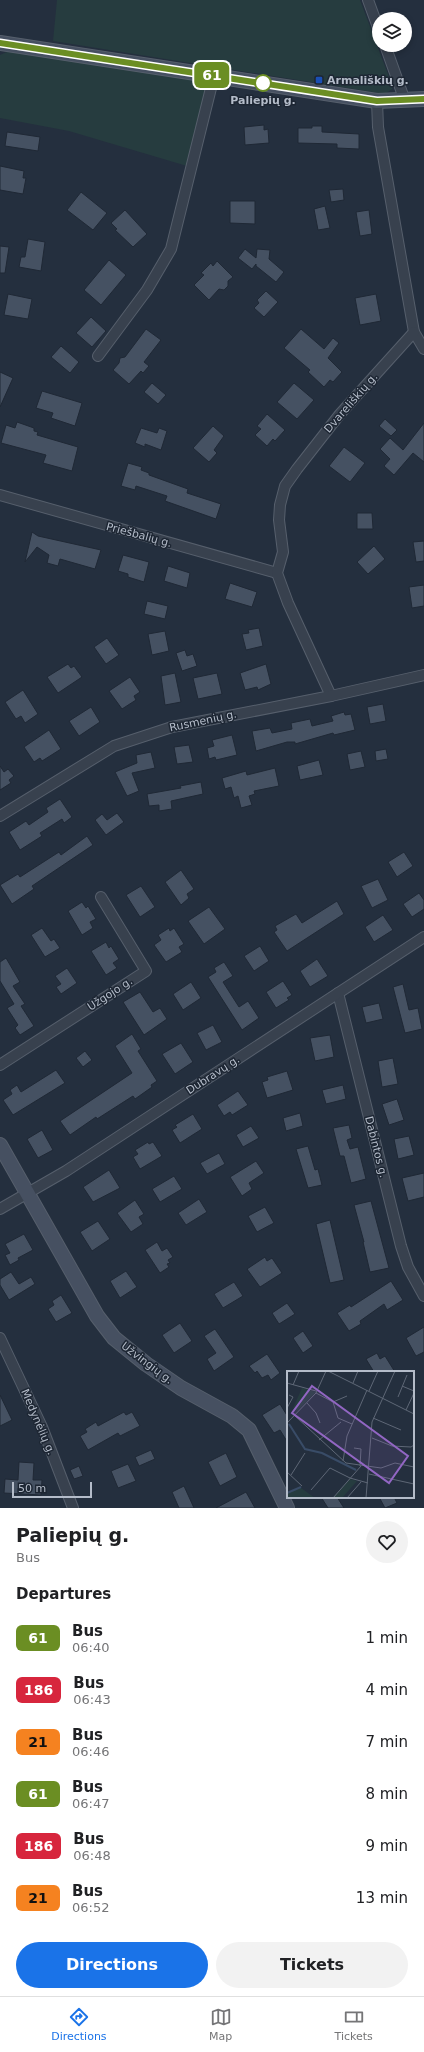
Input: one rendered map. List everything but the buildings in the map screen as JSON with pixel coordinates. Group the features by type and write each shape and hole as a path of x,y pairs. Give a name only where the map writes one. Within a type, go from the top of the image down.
{"street":[{"path":"368,0 372,12"},
{"path":"0,43 377,101 424,99"},
{"path":"388,52 405,101"},
{"path":"98,356 147,290 171,249 214,76"},
{"path":"377,101 378,127 414,332 424,350"},
{"name":"Dvareliškių g.","path":"277,573 283,552 279,520 280,505 285,486 340,414 414,332"},
{"name":"Priešbalių g.","path":"0,495 277,573"},
{"path":"277,573 288,603 331,696"},
{"name":"Rusmenių g.","path":"0,816 114,746 172,727 331,696 424,675"},
{"name":"Užgojo g.","path":"0,1065 146,971 101,896"},
{"name":"Dubravų g.","path":"0,1209 66,1171 424,937"},
{"name":"Dabintos g.","path":"338,993 401,1246 408,1267 424,1296"},
{"name":"Užvingių g.","path":"0,1145 29,1193 97,1316 114,1338 146,1364 181,1388 232,1416 249,1430 287,1508"},
{"name":"Medynėlių g.","path":"0,1338 42,1427 73,1508"}],"green space":[{"path":"57,0 360,0 372,32 372,52 380,52 392,85 392,89 385,94 53,41"},
{"path":"9,51 206,80 208,88 187,166 69,131 0,118 0,55"}],"bus line":[{"name":"61","path":"0,43 377,101 424,99"}],"place":[{"name":"Armališkių g.","path":"319,80"},
{"name":"Paliepių g.","path":"263,83"}]}
